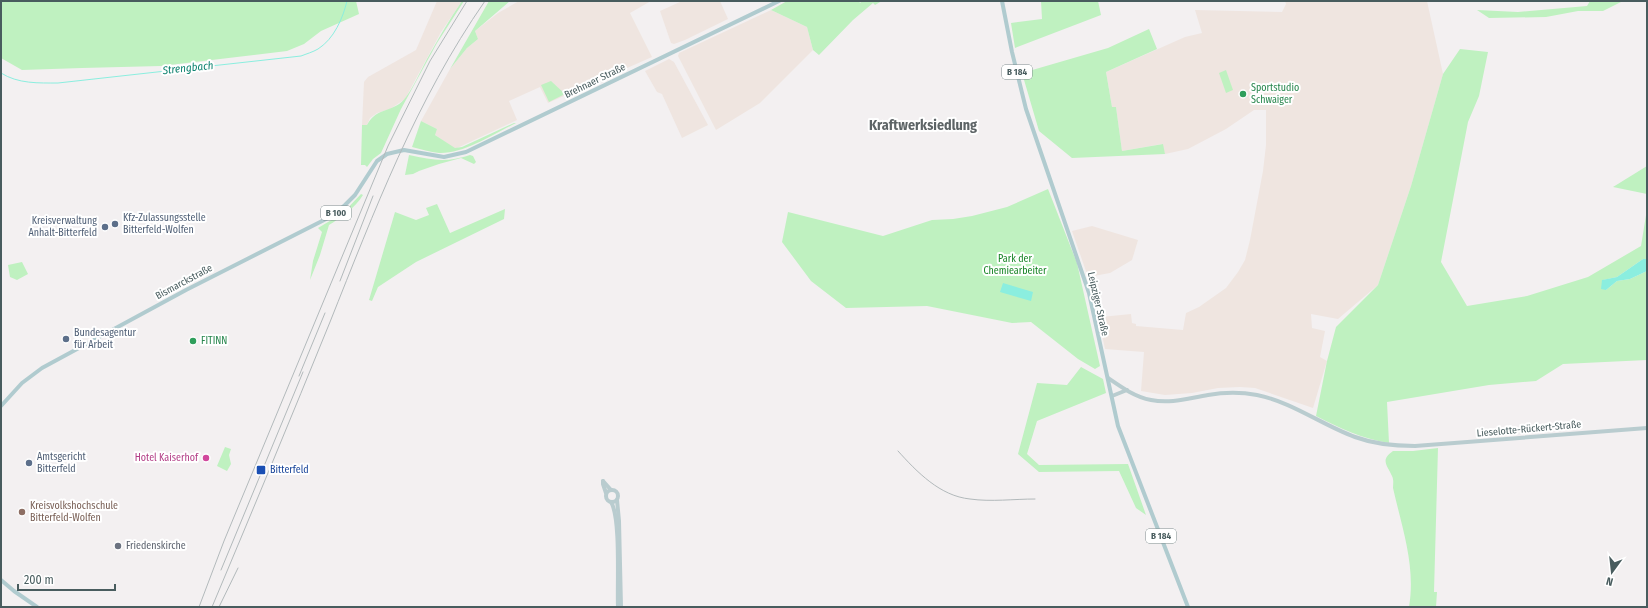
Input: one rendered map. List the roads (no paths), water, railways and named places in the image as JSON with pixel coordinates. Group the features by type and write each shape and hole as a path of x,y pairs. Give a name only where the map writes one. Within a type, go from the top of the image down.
{"main road":[{"name":"Brehnaer Straße","path":"370,169 377,161 387,154 400,151 444,157 466,152 779,1"},
{"name":"Leipziger Straße","path":"1002,1 1010,43 1026,109 1089,293 1121,434 1188,607"},
{"name":"Bismarckstraße","path":"1,406 22,383 42,368 186,290 332,216 345,206 355,195 370,169"},
{"path":"1,580 37,607"}],"street":[{"name":"Lieselotte-Rückert-Straße","path":"1108,378 1128,390 1150,400 1169,402 1229,393 1257,395 1285,404 1346,434 1366,441 1388,445 1413,446 1647,428"},
{"path":"1112,396 1128,390"},
{"path":"618,607 615,511 611,502 606,498 606,493 602,484 603,481 611,490 617,492 616,500 619,521 621,607"},
{"path":"606,493 611,490"},
{"path":"611,502 616,500"}],"waterway":[{"name":"Strengbach","path":"1,73 21,81 58,83 301,56 318,49 329,40 337,28 347,1"}],"railway":[{"path":"199,607 224,541 388,146 430,61 467,1"},
{"path":"212,607 398,157 438,77 460,39 485,1"},
{"path":"340,281 373,196"},
{"path":"299,376 325,313"},
{"path":"221,570 303,372"},
{"path":"898,451 921,475 930,482 959,497 986,500 1035,499"},
{"path":"219,607 238,568"}],"place":[{"name":"Sportstudio Schwaiger","path":"1243,94"},
{"name":"Kfz-Zulassungsstelle Bitterfeld-Wolfen","path":"115,224"},
{"name":"Kreisverwaltung Anhalt-Bitterfeld","path":"105,227"},
{"name":"Bundesagentur für Arbeit","path":"66,339"},
{"name":"FITINN","path":"193,341"},
{"name":"Hotel Kaiserhof","path":"206,458"},
{"name":"Amtsgericht Bitterfeld","path":"29,463"},
{"name":"Bitterfeld","path":"261,470"},
{"name":"Kreisvolkshochschule Bitterfeld-Wolfen","path":"22,512"},
{"name":"Friedenskirche","path":"118,546"}],"district":[{"name":"Kraftwerksiedlung","path":"923,125"}],"park label":[{"name":"Park der Chemiearbeiter","path":"1015,264"}]}
